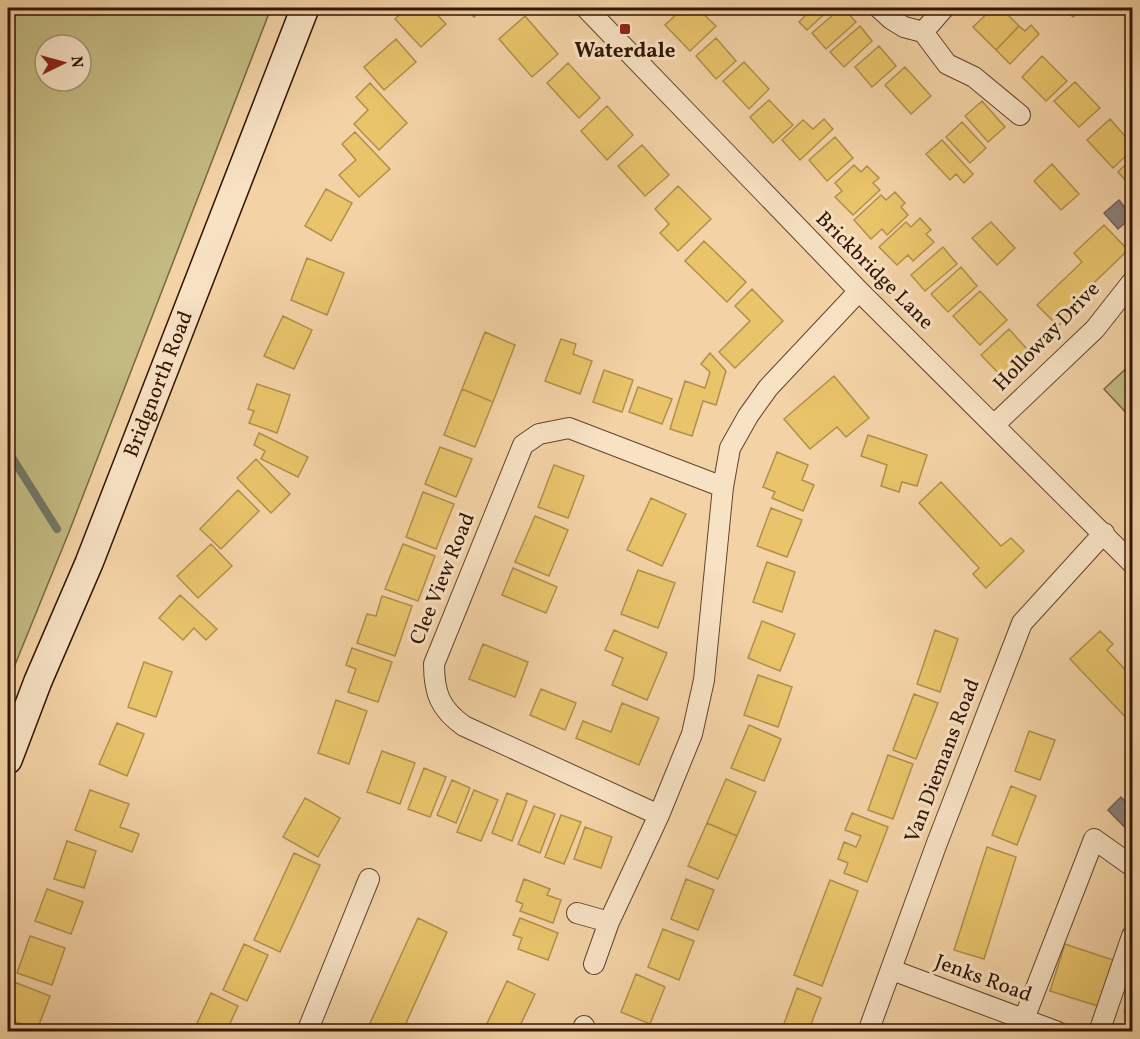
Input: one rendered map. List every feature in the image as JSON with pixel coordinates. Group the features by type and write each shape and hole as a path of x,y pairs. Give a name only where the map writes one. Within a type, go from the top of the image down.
{"main road":[{"name":"Bridgnorth Road","path":"8,760 38,681 89,563 305,8"}],"street":[{"name":"Brickbridge Lane","path":"586,8 859,291 1132,563"},
{"path":"879,8 904,27 923,32 947,64 974,77 1020,114"},
{"path":"923,32 944,8"},
{"name":"Holloway Drive","path":"994,425 1095,328 1132,282"},
{"path":"594,964 609,922 659,815 692,734 704,680 723,487 730,448 748,416 768,388 859,291"},
{"name":"Clee View Road","path":"659,815 464,726 449,716 434,683 434,664 523,445 539,434 569,428 723,487"},
{"name":"Van Diemans Road","path":"868,1032 936,843 1022,623 1104,533"},
{"path":"1024,1019 1094,839 1132,866"},
{"path":"307,1032 369,879"},
{"path":"577,913 609,922"},
{"path":"1099,1032 1132,936"},
{"name":"Jenks Road","path":"892,970 1058,1032"}],"shaded area":[{"path":"8,8 271,8 69,532 8,682"},
{"path":"1132,363 1132,419 1104,389"}],"building: Homes":[{"path":"407,8 431,8 446,24 421,47 395,19"},
{"path":"464,8 484,8 474,17"},
{"path":"683,8 697,8 716,26 690,51 665,25"},
{"path":"802,8 831,8 807,30 799,22 807,14"},
{"path":"841,8 856,22 826,49 812,33"},
{"path":"993,8 1001,8 1019,26 996,50 973,27"},
{"path":"1064,8 1083,8 1073,17"},
{"path":"525,16 558,54 532,77 499,39"},
{"path":"1031,25 1039,34 1010,64 996,50 1019,26 1025,31"},
{"path":"860,26 872,41 844,67 830,52"},
{"path":"716,38 736,61 716,79 696,56"},
{"path":"396,39 416,62 384,90 364,67"},
{"path":"879,46 896,66 872,87 855,67"},
{"path":"1042,56 1067,81 1046,101 1022,77"},
{"path":"744,62 769,89 749,109 723,81"},
{"path":"568,63 600,98 579,118 547,83"},
{"path":"905,67 931,96 911,114 885,85"},
{"path":"1075,82 1100,108 1079,127 1054,101"},
{"path":"370,83 407,123 379,150 354,124 368,110 356,97"},
{"path":"769,100 793,125 773,143 750,117"},
{"path":"982,101 1005,127 988,142 965,116"},
{"path":"607,106 633,135 607,160 581,131"},
{"path":"824,119 833,129 800,160 782,140 803,120 813,129"},
{"path":"1110,119 1132,144 1132,150 1113,168 1087,140"},
{"path":"962,122 986,148 970,163 946,137"},
{"path":"355,132 390,169 359,197 339,175 356,160 342,144"},
{"path":"835,137 853,158 827,181 809,160"},
{"path":"942,140 973,174 964,183 956,174 950,180 926,154"},
{"path":"642,145 669,175 645,196 618,166"},
{"path":"1132,158 1132,188 1118,172"},
{"path":"1052,164 1079,194 1061,210 1034,181"},
{"path":"854,165 861,172 867,166 879,178 873,183 880,190 853,215 835,197 842,191 835,183"},
{"path":"678,186 711,219 678,251 660,233 669,224 655,209"},
{"path":"326,189 352,203 331,241 305,226"},
{"path":"895,192 905,203 901,207 908,215 887,235 882,229 871,239 854,220 881,195 886,200"},
{"path":"920,218 931,230 926,234 934,242 913,261 908,255 897,265 879,247 906,222 911,227"},
{"path":"991,222 1015,248 997,265 972,238"},
{"path":"1104,225 1128,250 1076,300 1080,305 1058,326 1037,305 1082,262 1074,253"},
{"path":"704,241 746,282 727,302 685,261"},
{"path":"943,247 957,264 925,291 911,275"},
{"path":"307,258 344,273 327,315 291,300"},
{"path":"961,267 977,286 948,312 931,294"},
{"path":"752,289 783,321 735,368 719,352 750,321 735,306"},
{"path":"980,291 1007,320 980,345 953,316"},
{"path":"283,316 312,330 294,369 264,356"},
{"path":"1009,329 1035,358 1008,383 981,355"},
{"path":"485,332 515,345 493,402 462,389"},
{"path":"561,339 576,344 573,354 592,361 580,394 545,381"},
{"path":"710,353 726,371 716,405 703,401 692,436 670,429 685,381 705,388 710,372 701,364"},
{"path":"604,370 633,380 622,412 593,402"},
{"path":"834,376 869,418 846,437 837,427 810,449 784,419"},
{"path":"257,384 290,395 277,433 249,423 254,411 248,409"},
{"path":"638,387 672,399 662,424 629,412"},
{"path":"462,389 493,402 475,447 444,435"},
{"path":"259,433 308,457 298,477 261,459 265,451 254,445"},
{"path":"868,435 927,455 917,486 902,482 899,492 881,486 887,465 861,456"},
{"path":"440,447 472,459 456,497 425,484"},
{"path":"777,452 808,465 802,480 814,485 803,511 772,498 775,492 763,487"},
{"path":"256,459 290,494 271,513 237,478"},
{"path":"554,465 584,476 568,518 538,507"},
{"path":"941,482 1001,546 1011,538 1024,551 986,588 973,574 979,568 919,503"},
{"path":"238,490 259,511 221,549 200,529"},
{"path":"423,492 454,504 436,549 406,537"},
{"path":"651,498 686,514 662,566 627,550"},
{"path":"771,508 802,520 787,557 757,546"},
{"path":"535,516 568,530 549,576 515,562"},
{"path":"211,544 232,566 198,598 177,576"},
{"path":"403,544 435,556 418,601 385,589"},
{"path":"767,562 795,572 782,612 753,602"},
{"path":"513,568 557,587 546,613 502,595"},
{"path":"638,570 675,583 658,628 621,614"},
{"path":"180,595 217,629 206,640 194,628 183,640 159,618"},
{"path":"382,596 412,606 395,656 357,643 367,614 376,616"},
{"path":"762,621 795,634 780,671 748,658"},
{"path":"614,630 667,653 647,700 612,685 623,658 605,650"},
{"path":"935,630 958,639 940,692 917,684"},
{"path":"1100,631 1113,644 1107,650 1132,677 1132,724 1070,659"},
{"path":"483,644 528,662 515,697 469,679"},
{"path":"352,648 392,662 378,702 348,692 356,669 346,665"},
{"path":"144,662 172,672 156,717 128,707"},
{"path":"758,675 792,687 778,727 744,715"},
{"path":"541,689 576,703 565,730 530,715"},
{"path":"914,694 938,703 916,759 893,750"},
{"path":"336,700 367,711 349,764 318,753"},
{"path":"622,703 659,718 639,765 576,738 583,721 611,732"},
{"path":"117,723 144,734 127,776 99,764"},
{"path":"749,725 781,739 764,781 731,768"},
{"path":"1029,731 1055,740 1040,780 1015,771"},
{"path":"382,751 415,763 400,804 367,792"},
{"path":"888,755 913,764 893,819 868,810"},
{"path":"424,768 446,777 430,817 408,809"},
{"path":"726,779 756,792 737,836 707,823"},
{"path":"452,780 470,788 456,823 437,815"},
{"path":"1011,786 1036,796 1017,845 992,835"},
{"path":"90,790 129,804 120,827 139,834 132,852 75,830"},
{"path":"474,790 498,800 481,841 457,832"},
{"path":"507,793 527,801 512,841 492,833"},
{"path":"305,798 340,818 318,857 283,837"},
{"path":"534,806 555,814 540,853 518,844"},
{"path":"852,813 888,827 867,882 844,873 848,863 838,859 844,842 856,847 861,836 845,830"},
{"path":"561,815 581,822 564,864 545,857"},
{"path":"707,823 737,836 718,879 688,866"},
{"path":"585,827 612,837 601,868 574,859"},
{"path":"67,841 96,851 84,888 54,879"},
{"path":"987,847 1016,857 984,959 954,950"},
{"path":"294,853 320,865 280,952 254,940"},
{"path":"524,879 550,889 547,895 561,900 553,923 520,911 523,904 516,901"},
{"path":"686,879 714,890 698,930 671,919"},
{"path":"830,880 858,891 822,986 794,975"},
{"path":"47,889 83,902 71,934 35,921"},
{"path":"418,918 447,932 402,1032 366,1032"},
{"path":"520,918 558,933 548,960 518,949 522,938 513,935"},
{"path":"663,929 694,941 679,980 648,967"},
{"path":"30,936 65,948 52,985 17,973"},
{"path":"244,944 268,955 247,1001 223,990"},
{"path":"1065,944 1116,961 1101,1007 1050,991"},
{"path":"636,974 665,987 650,1024 621,1012"},
{"path":"507,981 535,994 517,1032 483,1032"},
{"path":"14,982 50,996 37,1030 8,1019 8,1000"},
{"path":"797,988 821,998 808,1032 781,1032"},
{"path":"1132,988 1132,1015 1124,1012"},
{"path":"211,993 238,1006 226,1032 193,1032"}],"building: Industry":[{"path":"1119,200 1132,217 1118,229 1104,213"},
{"path":"1121,797 1132,808 1132,835 1108,810"}],"waterway":[{"path":"8,451 57,529"}],"place":[{"name":"Waterdale","path":"625,29"}]}
